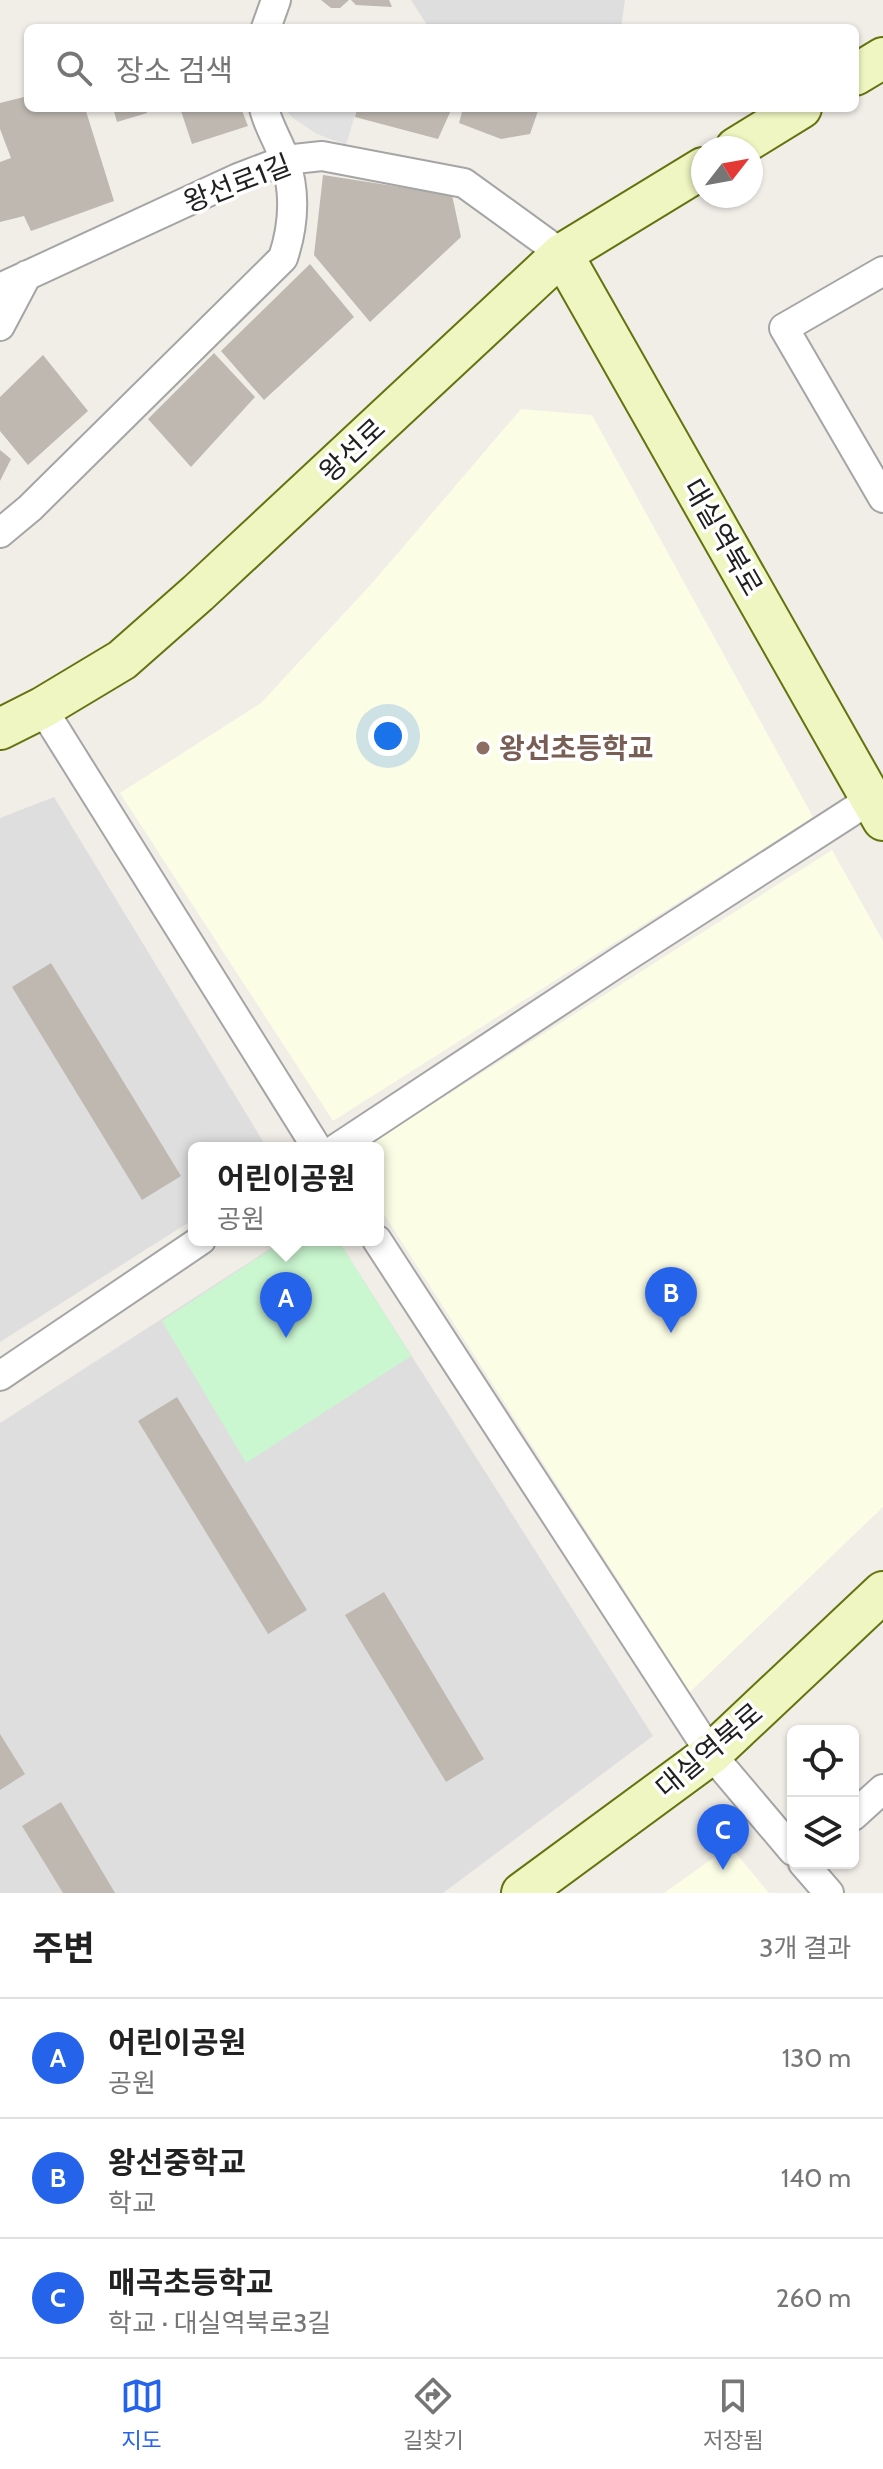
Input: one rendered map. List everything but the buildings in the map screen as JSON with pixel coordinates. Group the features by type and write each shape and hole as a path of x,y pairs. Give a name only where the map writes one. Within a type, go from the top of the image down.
{"street":[{"path":"267,24 276,0"},
{"path":"859,73 883,58"},
{"path":"0,533 30,508 283,258 289,240 294,201 285,160 266,112"},
{"path":"756,136 794,112"},
{"name":"왕선로1길","path":"0,288 238,178 285,160 322,156 464,183 562,254"},
{"name":"왕선로","path":"0,729 122,660 562,254 691,175"},
{"name":"대실역북로","path":"562,254 877,809"},
{"path":"883,271 784,328 883,498"},
{"path":"0,326 27,275"},
{"path":"42,708 313,1142"},
{"path":"346,1142 623,959 877,809"},
{"path":"0,1376 192,1246"},
{"path":"381,1246 711,1754 787,1844"},
{"name":"대실역북로","path":"522,1893 711,1754 883,1592"},
{"path":"859,1811 883,1789"},
{"path":"808,1869 829,1893"}],"shaded area":[{"path":"411,0 625,0 622,24 426,24"},
{"path":"288,112 356,112 346,145 317,134"},
{"name":"왕선초등학교","path":"521,409 592,415 813,817 333,1121 120,793 261,703 374,581"},
{"path":"54,797 263,1142 188,1142 188,1223 0,1342 0,818"},
{"path":"832,850 883,941 883,1507 690,1692 384,1214 384,1142 373,1142"},
{"path":"275,1246 342,1246 653,1736 443,1893 0,1893 0,1423"},
{"path":"730,1846 769,1893 664,1893"}],"green space":[{"path":"276,1246 342,1246 411,1356 246,1463 162,1321"}],"place":[{"name":"왕선초등학교","path":"483,748"},
{"name":"왕선중학교","path":"671,1333"},
{"name":"어린이공원","path":"286,1338"},
{"name":"매곡초등학교","path":"723,1870"}]}
